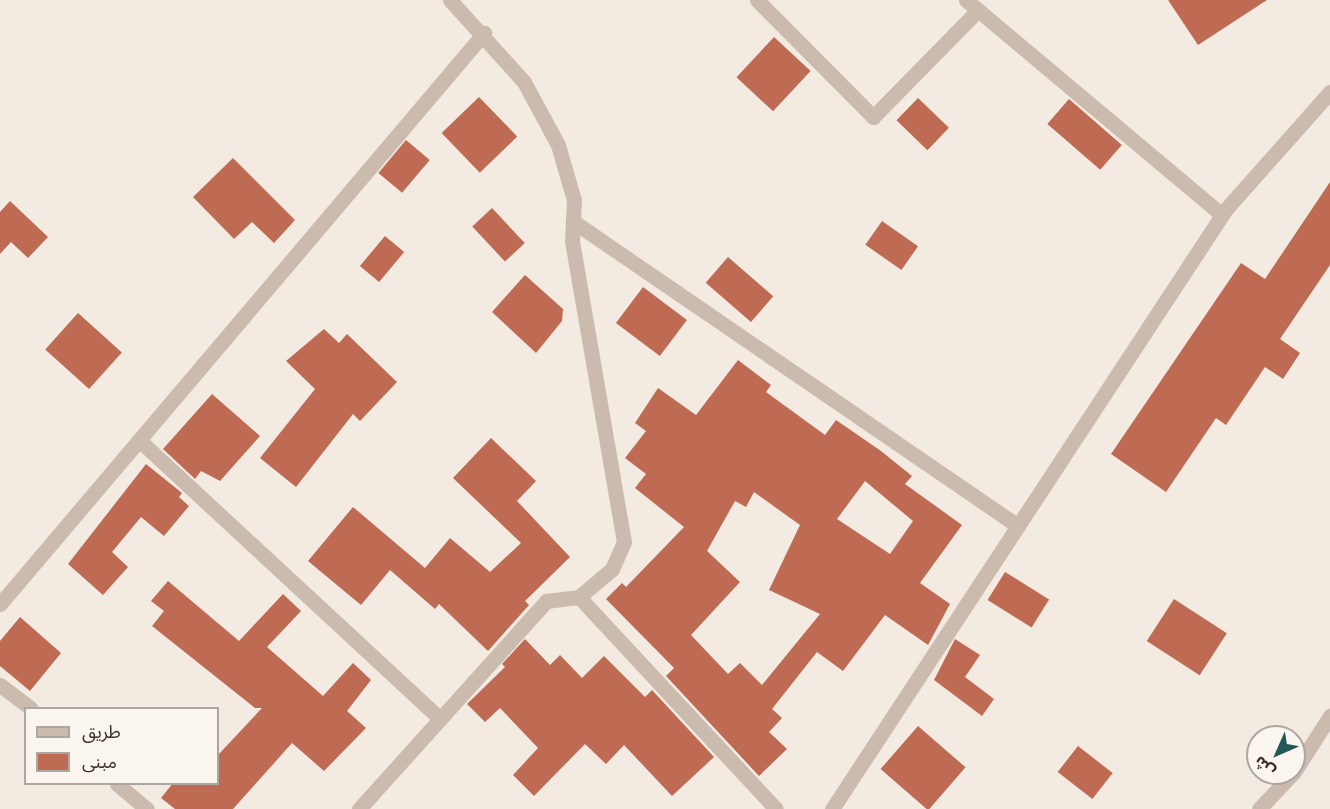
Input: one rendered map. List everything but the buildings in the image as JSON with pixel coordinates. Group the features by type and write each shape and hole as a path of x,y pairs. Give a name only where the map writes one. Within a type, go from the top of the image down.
{"street":[{"path":"758,0 873,117 972,5 1222,215"},
{"path":"359,809 546,601 579,597 612,568 624,542 572,241 574,200 558,145 524,82 456,2"},
{"path":"0,604 484,33"},
{"path":"832,809 1222,215 1330,92"},
{"path":"574,222 1018,526"},
{"path":"139,440 440,719"},
{"path":"579,597 776,809"},
{"path":"0,685 29,707"},
{"path":"1306,753 1330,716"},
{"path":"119,785 147,809"},
{"path":"1258,809 1281,785"}]}
